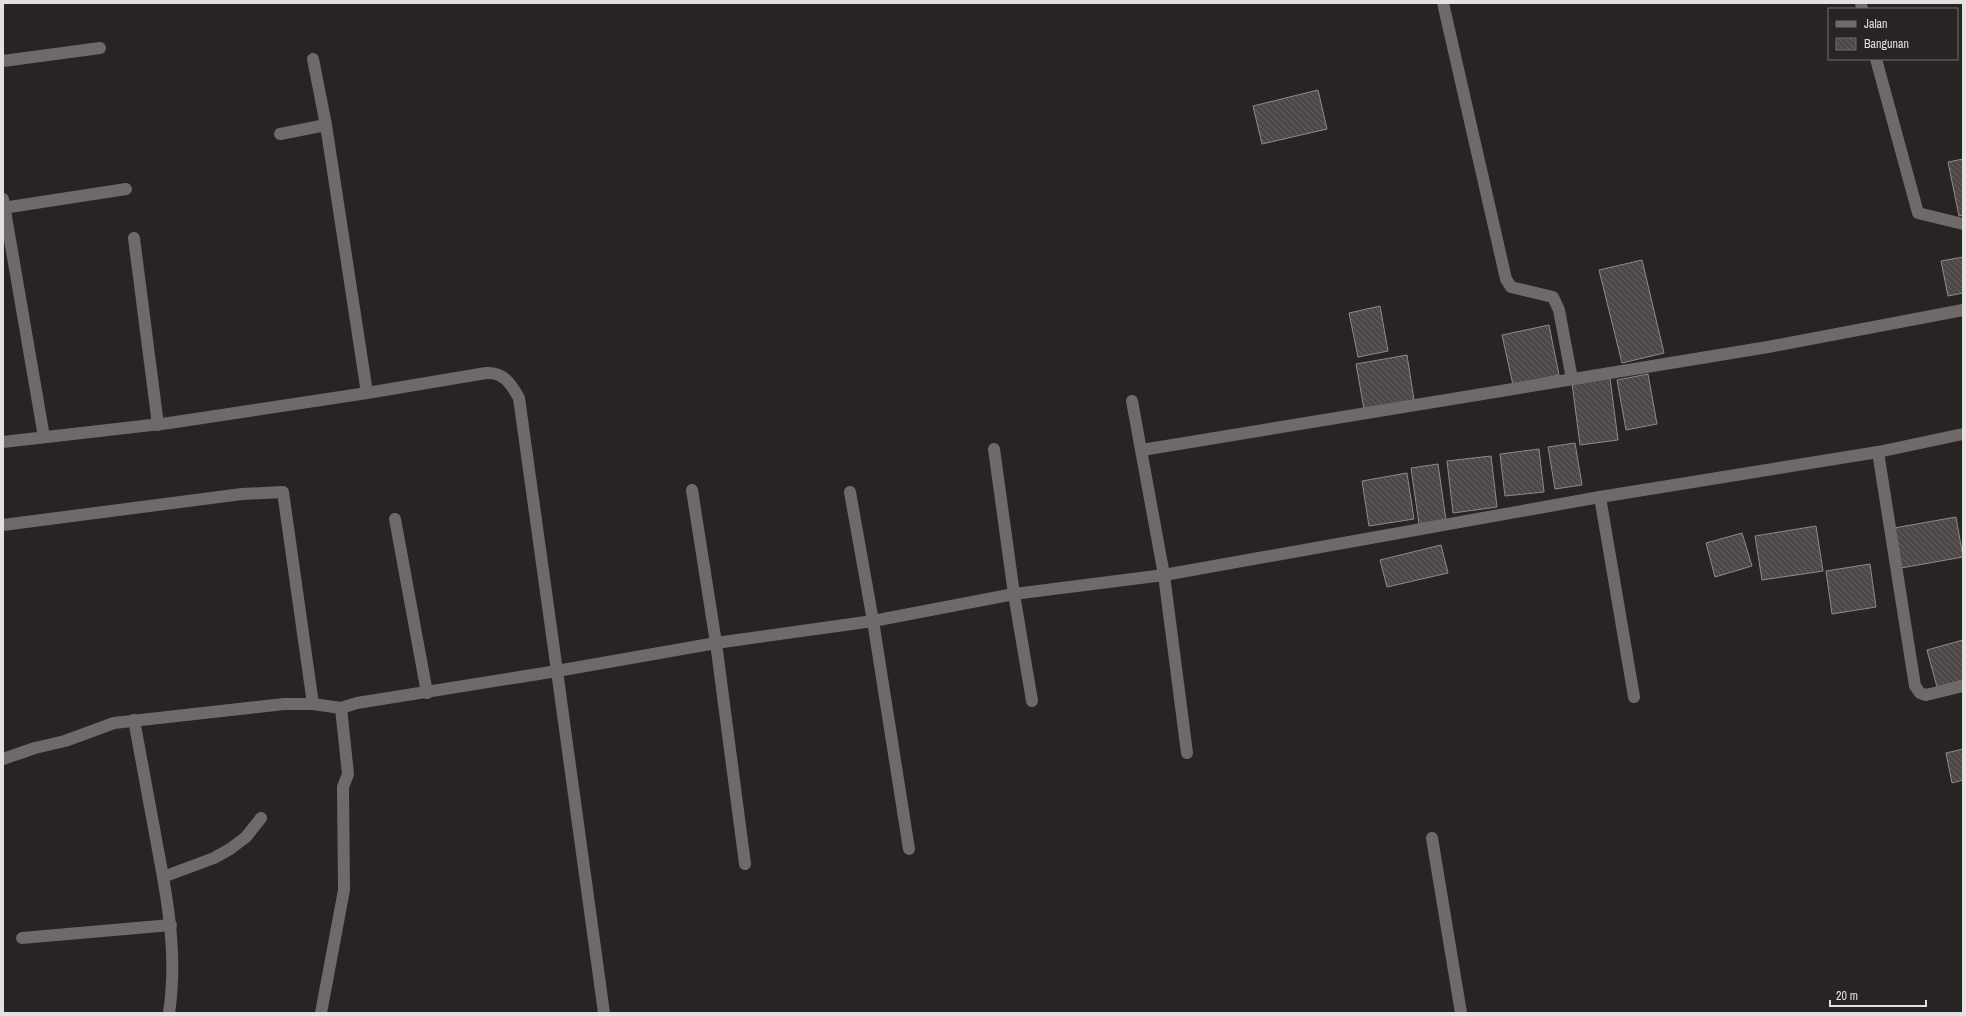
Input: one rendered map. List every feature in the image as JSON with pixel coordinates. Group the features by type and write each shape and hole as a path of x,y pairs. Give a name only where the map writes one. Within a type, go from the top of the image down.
{"street":[{"path":"1443,3 1506,279 1511,287 1553,297 1559,310 1572,379"},
{"path":"3,61 100,48"},
{"path":"313,59 326,125 367,393"},
{"path":"1876,60 1918,213 1963,224"},
{"path":"280,134 326,125"},
{"path":"44,437 3,205 126,189"},
{"path":"134,238 158,425"},
{"path":"1142,450 1768,347 1963,310"},
{"path":"3,442 158,425 486,373 500,374 508,380 519,398 524,428 604,1013"},
{"path":"1132,401 1164,575 1187,753"},
{"path":"3,759 114,723 284,704 313,704 340,708 357,703 427,693 716,643 873,621 1014,594 1164,575 1600,497 1878,452 1963,434"},
{"path":"994,449 1014,594 1032,701"},
{"path":"1878,452 1915,686 1920,693 1926,695 1963,686"},
{"path":"692,490 716,643 745,864"},
{"path":"3,525 242,494 283,492 313,704"},
{"path":"850,492 873,621 909,849"},
{"path":"1600,497 1634,697"},
{"path":"395,519 427,693"},
{"path":"321,1013 344,890 343,788 348,774 340,708"},
{"path":"134,720 171,925 172,995 169,1013"},
{"path":"163,877 214,858 230,849 246,837 261,818"},
{"path":"1432,838 1461,1013"},
{"path":"22,938 171,925"}],"building":[{"path":"1318,90 1327,129 1262,144 1253,106"},
{"path":"1963,159 1963,215 1959,216 1948,162"},
{"path":"1963,257 1963,293 1948,296 1941,261"},
{"path":"1642,260 1664,353 1622,363 1599,270"},
{"path":"1380,306 1388,351 1358,357 1349,313"},
{"path":"1549,325 1559,375 1513,385 1502,335"},
{"path":"1407,355 1414,400 1364,409 1356,364"},
{"path":"1648,374 1657,424 1626,430 1617,380"},
{"path":"1610,378 1618,440 1580,445 1572,383"},
{"path":"1575,443 1582,485 1555,489 1548,447"},
{"path":"1539,449 1544,492 1505,496 1500,454"},
{"path":"1491,456 1497,507 1453,513 1447,461"},
{"path":"1438,464 1446,520 1419,524 1411,468"},
{"path":"1407,473 1414,519 1369,526 1362,481"},
{"path":"1956,517 1963,557 1901,568 1894,528"},
{"path":"1816,526 1823,571 1762,580 1755,536"},
{"path":"1742,533 1752,566 1715,577 1706,543"},
{"path":"1441,545 1448,573 1387,587 1380,560"},
{"path":"1870,564 1876,607 1832,614 1826,571"},
{"path":"1963,640 1963,680 1937,687 1927,650"},
{"path":"1963,749 1963,780 1952,783 1946,753"}]}
